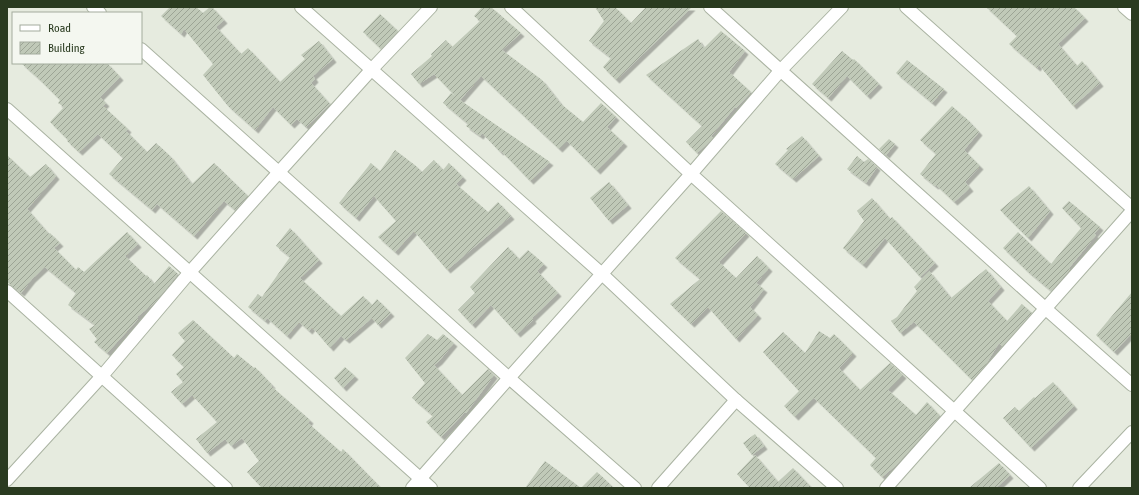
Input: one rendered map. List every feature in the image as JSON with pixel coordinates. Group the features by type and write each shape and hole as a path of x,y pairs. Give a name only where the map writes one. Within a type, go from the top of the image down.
{"street":[{"path":"301,7 602,274 736,400 836,488"},
{"path":"7,480 102,376 190,272 279,172 372,69 431,7"},
{"path":"511,7 691,174 1040,488"},
{"path":"710,7 1132,385"},
{"path":"416,484 691,174 780,70 842,7"},
{"path":"906,7 1132,208"},
{"path":"1124,7 1132,14"},
{"path":"142,50 509,378 635,488"},
{"path":"7,109 190,272 416,484 431,488"},
{"path":"886,488 1132,212"},
{"path":"7,291 226,488"},
{"path":"658,488 736,400"},
{"path":"1079,488 1132,432"}],"building":[{"path":"170,7 196,7 203,13 212,7 224,20 216,27 241,54 248,48 280,82 305,59 301,55 319,41 333,59 313,76 315,79 311,83 330,104 306,127 297,119 291,125 273,107 255,130 228,106 203,75 213,64 184,29 181,34 161,16"},
{"path":"482,7 491,7 521,33 502,50 542,80 561,104 583,122 601,103 616,117 607,127 624,143 597,171 567,141 559,149 481,76 460,100 550,162 530,181 482,133 480,136 466,126 468,124 443,103 451,93 455,96 434,74 419,84 411,74 432,56 431,54 446,40 452,47 480,21 474,16"},
{"path":"595,7 615,7 631,23 646,7 692,7 616,80 603,67 611,58 589,41 604,21"},
{"path":"986,7 1074,7 1085,18 1058,44 1077,66 1082,61 1100,83 1073,106 1039,65 1037,68 1009,44 1017,36"},
{"path":"380,14 398,31 381,49 363,32"},
{"path":"721,31 745,51 729,72 751,92 736,108 735,107 711,136 713,138 697,153 686,142 702,126 646,75 698,39 704,48"},
{"path":"842,51 853,60 854,59 879,84 867,96 847,76 828,98 812,84"},
{"path":"907,60 944,89 932,103 896,73"},
{"path":"22,64 108,64 120,77 100,97 106,103 103,106 128,129 126,131 147,152 156,143 170,156 192,184 214,163 248,196 235,210 224,201 194,236 157,204 152,210 109,174 123,158 98,134 79,152 67,141 68,140 50,122 64,107 58,103 60,100"},
{"path":"952,106 979,132 964,150 980,166 965,182 970,188 954,202 936,185 935,186 920,174 936,154 920,140"},
{"path":"802,136 819,156 793,179 775,164 788,150 786,149"},
{"path":"889,139 895,144 886,155 879,149"},
{"path":"395,150 422,172 434,160 443,170 449,163 463,177 456,184 488,212 498,202 511,216 447,270 414,231 395,252 378,237 396,221 374,196 356,218 339,203 371,163 380,171"},
{"path":"7,155 30,177 46,164 56,176 27,209 49,234 50,233 60,243 54,248 76,270 78,267 84,272 127,232 138,244 125,256 146,276 147,275 154,284 169,266 178,274 154,303 137,317 138,319 107,353 94,342 97,339 89,329 95,325 68,305 76,293 45,267 32,279 21,293 7,282"},
{"path":"857,156 864,162 868,159 877,167 866,183 847,169"},
{"path":"609,182 628,205 609,221 590,198"},
{"path":"1029,186 1050,211 1028,238 1000,210"},
{"path":"872,198 890,219 892,217 935,263 920,277 885,238 863,265 843,248 864,221 857,211"},
{"path":"1069,201 1100,227 1094,234 1096,235 1069,268 1070,269 1051,291 1003,248 1018,232 1051,264 1081,228 1062,208"},
{"path":"721,211 746,233 719,262 736,278 757,256 769,268 756,283 764,289 750,307 758,315 736,339 708,307 691,324 670,304 700,279 675,258"},
{"path":"290,228 319,260 300,278 341,316 363,296 372,305 377,299 391,313 378,325 372,318 346,340 341,336 330,348 312,327 309,331 299,322 287,336 267,318 265,321 248,307 258,294 262,297 290,257 276,246"},
{"path":"508,247 519,259 528,250 544,264 537,271 558,293 532,318 533,320 517,334 491,305 472,325 458,310 475,293 470,287"},
{"path":"986,269 1001,287 988,301 1007,321 1022,304 1032,313 1002,346 999,343 986,364 972,380 914,322 900,333 891,321 897,317 917,291 914,287 929,271 951,298"},
{"path":"1132,292 1132,333 1114,352 1096,335"},
{"path":"193,320 234,358 237,354 254,368 255,367 272,385 271,386 310,420 308,423 341,452 343,449 381,488 262,488 247,472 259,461 242,438 231,446 225,439 207,453 196,439 217,422 192,395 182,404 171,392 183,382 176,374 184,367 172,355 185,341 178,333"},
{"path":"819,331 830,338 834,334 853,353 839,368 860,390 890,363 903,375 888,390 916,415 927,402 940,416 895,466 882,477 870,465 876,458 814,398 795,417 784,406 799,391 763,352 783,332 805,353"},
{"path":"428,334 437,340 443,334 454,343 434,365 462,395 488,369 494,375 466,413 465,412 441,437 426,422 433,416 412,398 425,383 405,358"},
{"path":"345,367 355,376 343,388 334,378"},
{"path":"1053,382 1074,406 1031,448 1003,418 1015,407 1019,411"},
{"path":"755,434 764,446 752,455 743,443"},
{"path":"755,455 778,482 793,468 812,488 750,488 737,474"},
{"path":"545,461 581,488 525,488"},
{"path":"999,463 1010,475 996,488 969,488"},
{"path":"597,472 614,488 581,488"}]}
